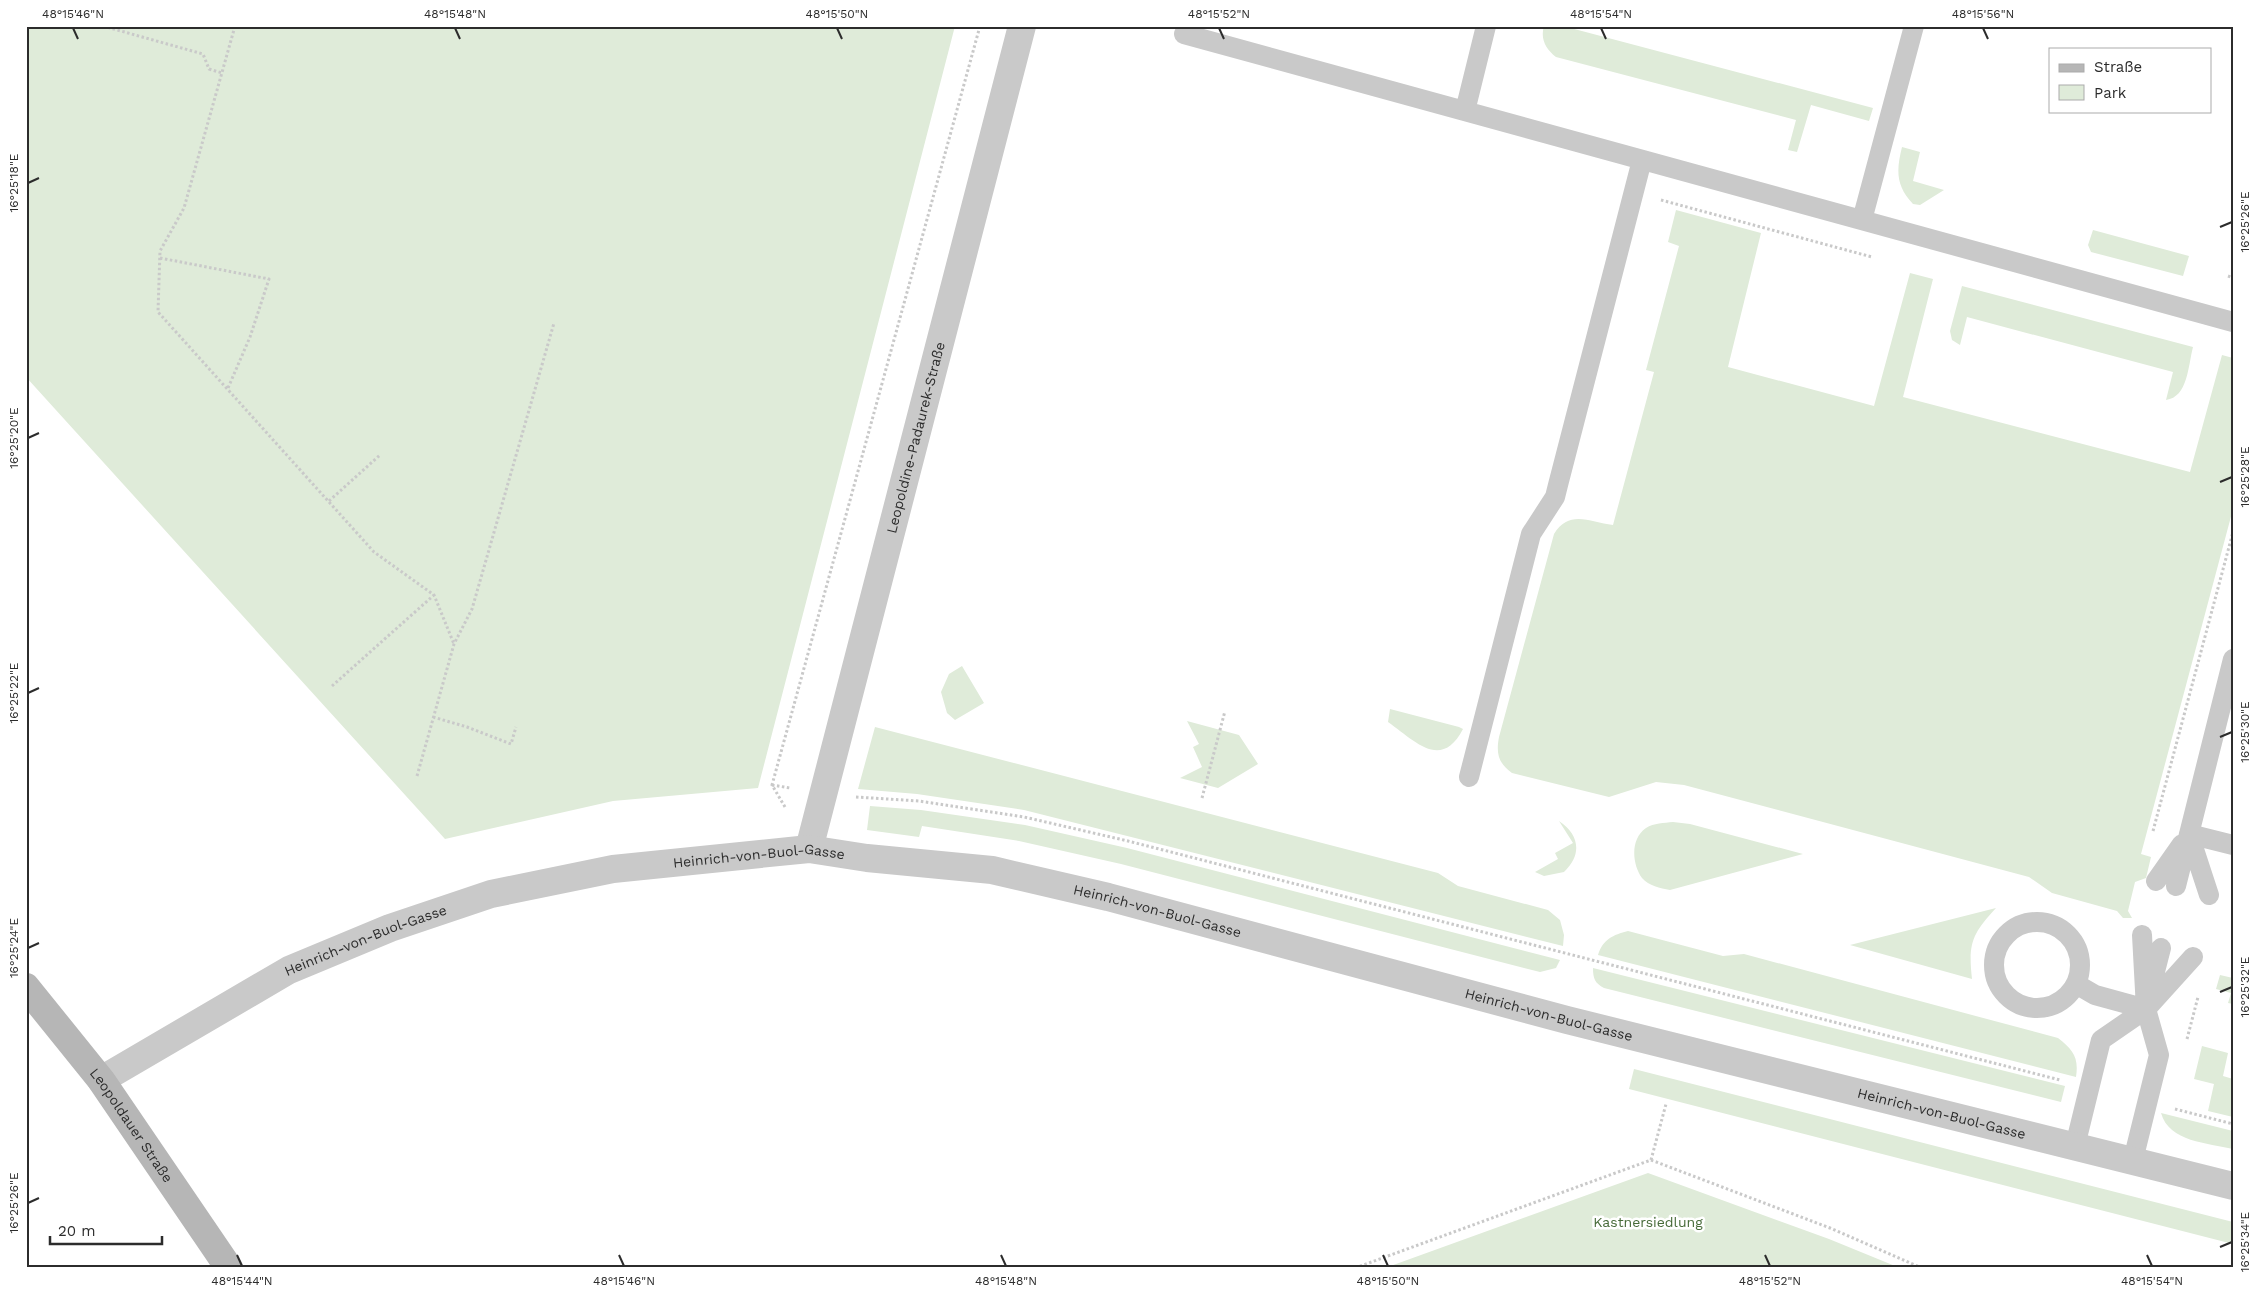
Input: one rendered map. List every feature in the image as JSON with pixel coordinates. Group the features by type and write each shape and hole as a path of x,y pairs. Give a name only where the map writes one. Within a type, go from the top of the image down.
{"main road":[{"name":"Leopoldauer Straße","path":"26,987 101,1080 229,1268"}],"street":[{"name":"Leopoldine-Padaurek-Straße","path":"809,849 1022,26"},
{"name":"Heinrich-von-Buol-Gasse","path":"101,1080 289,970 390,928 490,894 613,869 809,849 867,858 992,870 1108,896 1567,1020 2233,1186"}],"lane":[{"path":"1465,111 1486,26"},
{"path":"1862,220 1914,26"},
{"path":"1184,34 2233,322"},
{"path":"1469,777 1532,534 1555,497 1642,160"},
{"path":"2176,886 2233,659"},
{"path":"2189,834 2233,845"},
{"path":"2156,881 2189,834"},
{"path":"2189,834 2209,895"},
{"path":"2030,922 2047,923 2062,930 2074,942 2080,958 2079,975 2076,984 2062,1000 2048,1007 2034,1008 2016,1003 2003,991 1995,976 1994,958 2001,941 2013,929 2030,922"},
{"path":"2133,1160 2159,1055 2146,1009 2142,934"},
{"path":"2146,1009 2161,948"},
{"path":"2075,1146 2101,1040 2146,1009 2193,957"},
{"path":"2076,984 2095,995 2146,1009"}],"path":[{"path":"102,26 203,54 209,69 222,73"},
{"path":"236,26 184,208 160,251 158,312 374,552 434,594 454,644"},
{"path":"809,849 772,785 980,26"},
{"path":"160,258 269,278 250,337 228,388"},
{"path":"2228,276 2233,278"},
{"path":"417,776 454,644 472,609 554,323"},
{"path":"329,501 380,455"},
{"path":"2152,834 2233,532"},
{"path":"332,686 434,594"},
{"path":"1202,798 1224,711"},
{"path":"433,717 467,727 511,744 516,727"},
{"path":"822,795 919,801 1034,819 1148,846 2090,1087"},
{"path":"2184,1048 2198,995"},
{"path":"2147,1102 2233,1124"},
{"path":"1651,1160 1666,1104"},
{"path":"1355,1268 1651,1160 1830,1228 1922,1268"}],"green space":[{"path":"26,26 955,26 758,788 613,801 445,839 26,377"},
{"path":"1544,26 1563,26 1873,108 1869,121 1811,105 1797,152 1788,150 1796,120 1556,57 1549,51 1543,39"},
{"path":"1902,147 1920,152 1913,181 1944,190 1920,205 1913,204 1900,184 1898,171"},
{"path":"1676,210 1761,233 1728,367 1874,406 1910,273 1933,279 1903,397 2190,472 2222,355 2233,358 2233,509 2141,854 2151,857 2146,878 2135,882 2128,911 2132,918 2123,918 2117,911 2052,893 2029,877 1684,785 1656,782 1609,797 1512,773 1501,761 1498,753 1499,737 1554,534 1560,526 1573,519 1613,525 1654,372 1646,370 1679,246 1668,242"},
{"path":"2093,230 2189,256 2183,276 2091,252 2088,245"},
{"path":"1962,286 2193,347 2183,387 2173,398 2166,400 2173,372 1967,317 1960,345 1952,340 1950,331"},
{"path":"962,666 984,703 955,720 947,713 941,692 949,674"},
{"path":"1390,709 1463,729 1455,742 1446,748 1437,750 1427,748 1418,744 1388,722"},
{"path":"1187,721 1239,735 1258,764 1218,788 1180,778 1202,767 1193,747 1199,744"},
{"path":"875,727 1438,873 1458,886 1548,910 1560,920 1564,935 1563,946 1024,810 917,794 858,789"},
{"path":"870,806 921,810 1025,825 1127,848 1560,960 1556,968 1540,972 1121,864 1019,841 922,826 919,837 867,830"},
{"path":"1559,821 1571,832 1575,839 1576,852 1570,866 1564,872 1544,876 1535,872 1558,859 1555,853 1573,843"},
{"path":"1673,822 1690,824 1803,854 1670,890 1651,885 1642,878 1636,866 1634,852 1637,838 1646,828 1656,824"},
{"path":"1996,908 1977,932 1974,940 1971,956 1972,979 1850,945"},
{"path":"1628,931 1723,956 1744,954 2058,1038 2068,1046 2076,1059 2076,1077 1598,955 1606,941"},
{"path":"1593,968 2065,1086 2061,1102 1604,988 1595,980"},
{"path":"2220,975 2233,978 2233,1004 2228,1003 2231,993 2216,989"},
{"path":"2202,1046 2228,1053 2223,1076 2233,1079 2233,1117 2208,1111 2214,1084 2194,1079"},
{"path":"1634,1069 2233,1222 2233,1244 1629,1089"},
{"path":"2161,1113 2233,1131 2233,1149 2201,1143 2181,1136 2165,1123"},
{"name":"Kastnersiedlung","path":"1648,1173 1829,1239 1900,1268 1385,1268"}]}
